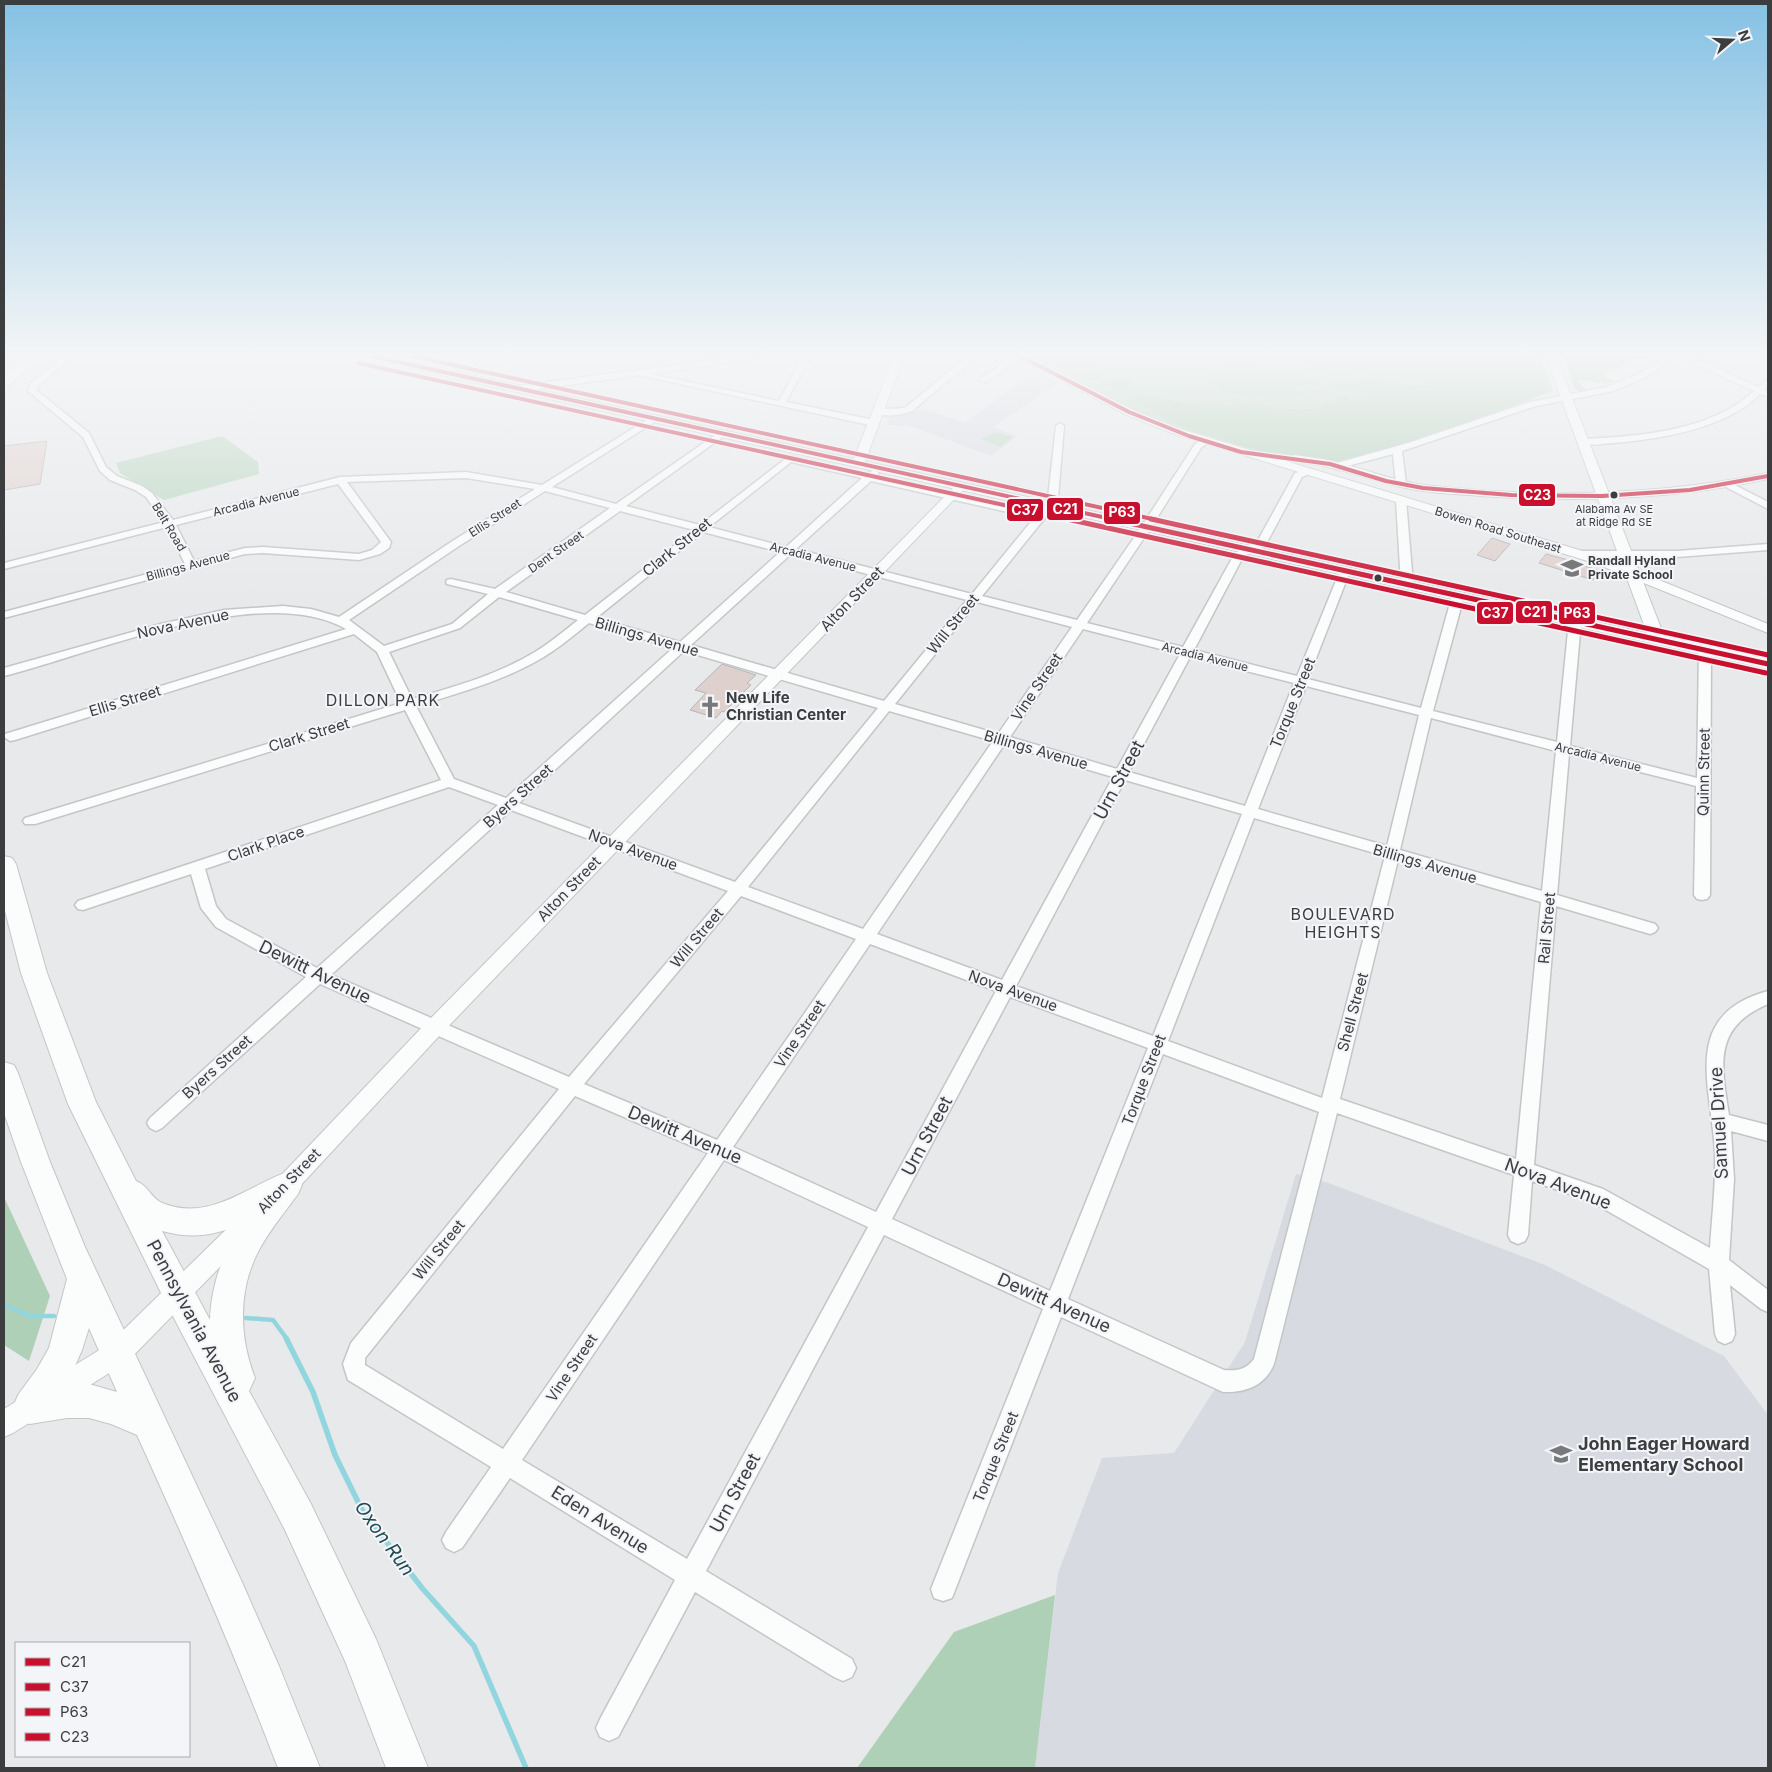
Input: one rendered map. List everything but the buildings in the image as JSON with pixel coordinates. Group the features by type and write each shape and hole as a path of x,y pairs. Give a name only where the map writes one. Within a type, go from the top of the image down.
{"highway":[{"name":"Pennsylvania Avenue","path":"4,864 34,973 82,1104 177,1292 298,1517 362,1653 407,1768"},
{"path":"4,1073 14,1107 83,1280 118,1353 147,1422 230,1596 275,1702 299,1768"},
{"path":"116,1173 149,1212 169,1220 185,1223 206,1223 237,1212 287,1185"},
{"path":"287,1185 248,1240 233,1274 228,1294 225,1335 233,1367 259,1419 298,1517"},
{"path":"17,1416 55,1373 67,1348 83,1280"},
{"path":"17,1416 64,1402 88,1401 147,1422"}],"main road":[{"path":"733,437 858,464 874,473 1045,511 1146,527 1768,664"},
{"path":"1580,437 1657,639"}],"street":[{"name":"Belt Road","path":"87,437 92,443 102,468 114,479 148,494 170,524 191,565"},
{"name":"Ellis Street","path":"340,621 625,437"},
{"name":"Dent Street","path":"382,650 456,626 497,593 717,437"},
{"path":"858,464 869,437"},
{"path":"1045,511 1053,498 1059,437"},
{"path":"1194,437 1241,452 1323,462 1401,484 1431,489 1492,494 1602,496 1670,492 1729,485 1768,476"},
{"path":"1309,472 1397,450 1437,437"},
{"path":"1582,442 1642,437"},
{"name":"Vine Street","path":"454,1540 1146,527 1198,446 1205,441"},
{"path":"1397,450 1401,484"},
{"name":"Bowen Road Southeast","path":"1241,452 1578,554 1630,572 1768,629"},
{"name":"Clark Street","path":"30,821 483,681 526,663 553,646 789,459 874,473"},
{"name":"Urn Street","path":"609,1728 1240,553 1261,544 1298,474 1309,472"},
{"name":"Byers Street","path":"156,1123 874,473"},
{"name":"Arcadia Avenue","path":"4,566 340,480 466,475 543,488 1704,784"},
{"name":"Billings Avenue","path":"4,615 254,550 344,557 359,557 376,552 386,546 386,542 340,480"},
{"path":"1729,485 1768,506"},
{"name":"Alton Street","path":"17,1416 118,1353 177,1292 287,1185 434,1028 956,491"},
{"path":"1402,500 1407,584"},
{"name":"Will Street","path":"356,1372 354,1361 358,1350 571,1087 738,889 1045,511"},
{"path":"1578,554 1683,554 1768,547"},
{"name":"Torque Street","path":"943,1589 1345,571"},
{"name":"Billings Avenue","path":"451,582 497,593 1650,928"},
{"name":"Shell Street","path":"1207,1372 1223,1380 1236,1381 1255,1375 1263,1364 1393,854 1426,713 1458,596"},
{"name":"Nova Avenue","path":"4,672 136,634 212,615 278,610 323,616 340,621 369,639 382,650 449,782 1158,1045 1596,1195 1672,1235 1719,1264 1768,1302"},
{"name":"Rail Street","path":"1518,1235 1576,621"},
{"name":"Ellis Street","path":"10,737 354,630"},
{"name":"Quinn Street","path":"1702,895 1705,650"},
{"name":"Clark Place","path":"84,905 449,782"},
{"name":"Dewitt Avenue","path":"197,868 209,908 220,923 318,976 434,1028 721,1150 1207,1372"},
{"name":"Samuel Drive","path":"1725,1334 1719,1264 1724,1153 1715,1074 1718,1040 1738,1012 1768,997"},
{"path":"1720,1120 1768,1133"},
{"name":"Eden Avenue","path":"356,1372 844,1668"}],"shaded area":[{"path":"939,437 1016,437 991,456"},
{"path":"1296,1174 1326,1182 1545,1265 1724,1356 1768,1415 1768,1768 1035,1768 1058,1573 1102,1458 1174,1453 1245,1342"}],"green space":[{"path":"223,437 258,462 259,474 164,500 120,473 116,463"},
{"path":"986,437 1013,437 1000,447 981,439"},
{"path":"1209,437 1426,437 1335,460 1262,452"},
{"path":"1212,437 1423,437 1338,461 1260,451"},
{"path":"4,1197 50,1296 29,1361 4,1345"},
{"path":"1055,1595 1035,1768 857,1768 954,1632"}],"waterway":[{"name":"Oxon Run","path":"4,1305 31,1316 54,1316"},
{"name":"Oxon Run","path":"246,1318 273,1320 287,1339"},
{"name":"Oxon Run","path":"286,1338 313,1392 335,1455 362,1510 422,1588 474,1646 526,1768"}],"transit line":[{"name":"C37","path":"693,437 1766,673"},
{"name":"C21","path":"737,437 1768,664"},
{"name":"P63","path":"778,437 1768,655"},
{"name":"C23","path":"1191,437 1241,452 1330,464 1386,481 1423,488 1511,495 1602,496 1690,490 1768,476"}],"place":[{"name":"Alabama Av SE at Ridge Rd SE","path":"1614,495"},
{"name":"Randall Hyland Private School","path":"1572,568"},
{"name":"New Life Christian Center","path":"710,707"},
{"name":"John Eager Howard Elementary School","path":"1561,1454"}],"district":[{"name":"DILLON PARK","path":"383,700"},
{"name":"BOULEVARD HEIGHTS","path":"1343,923"}]}
